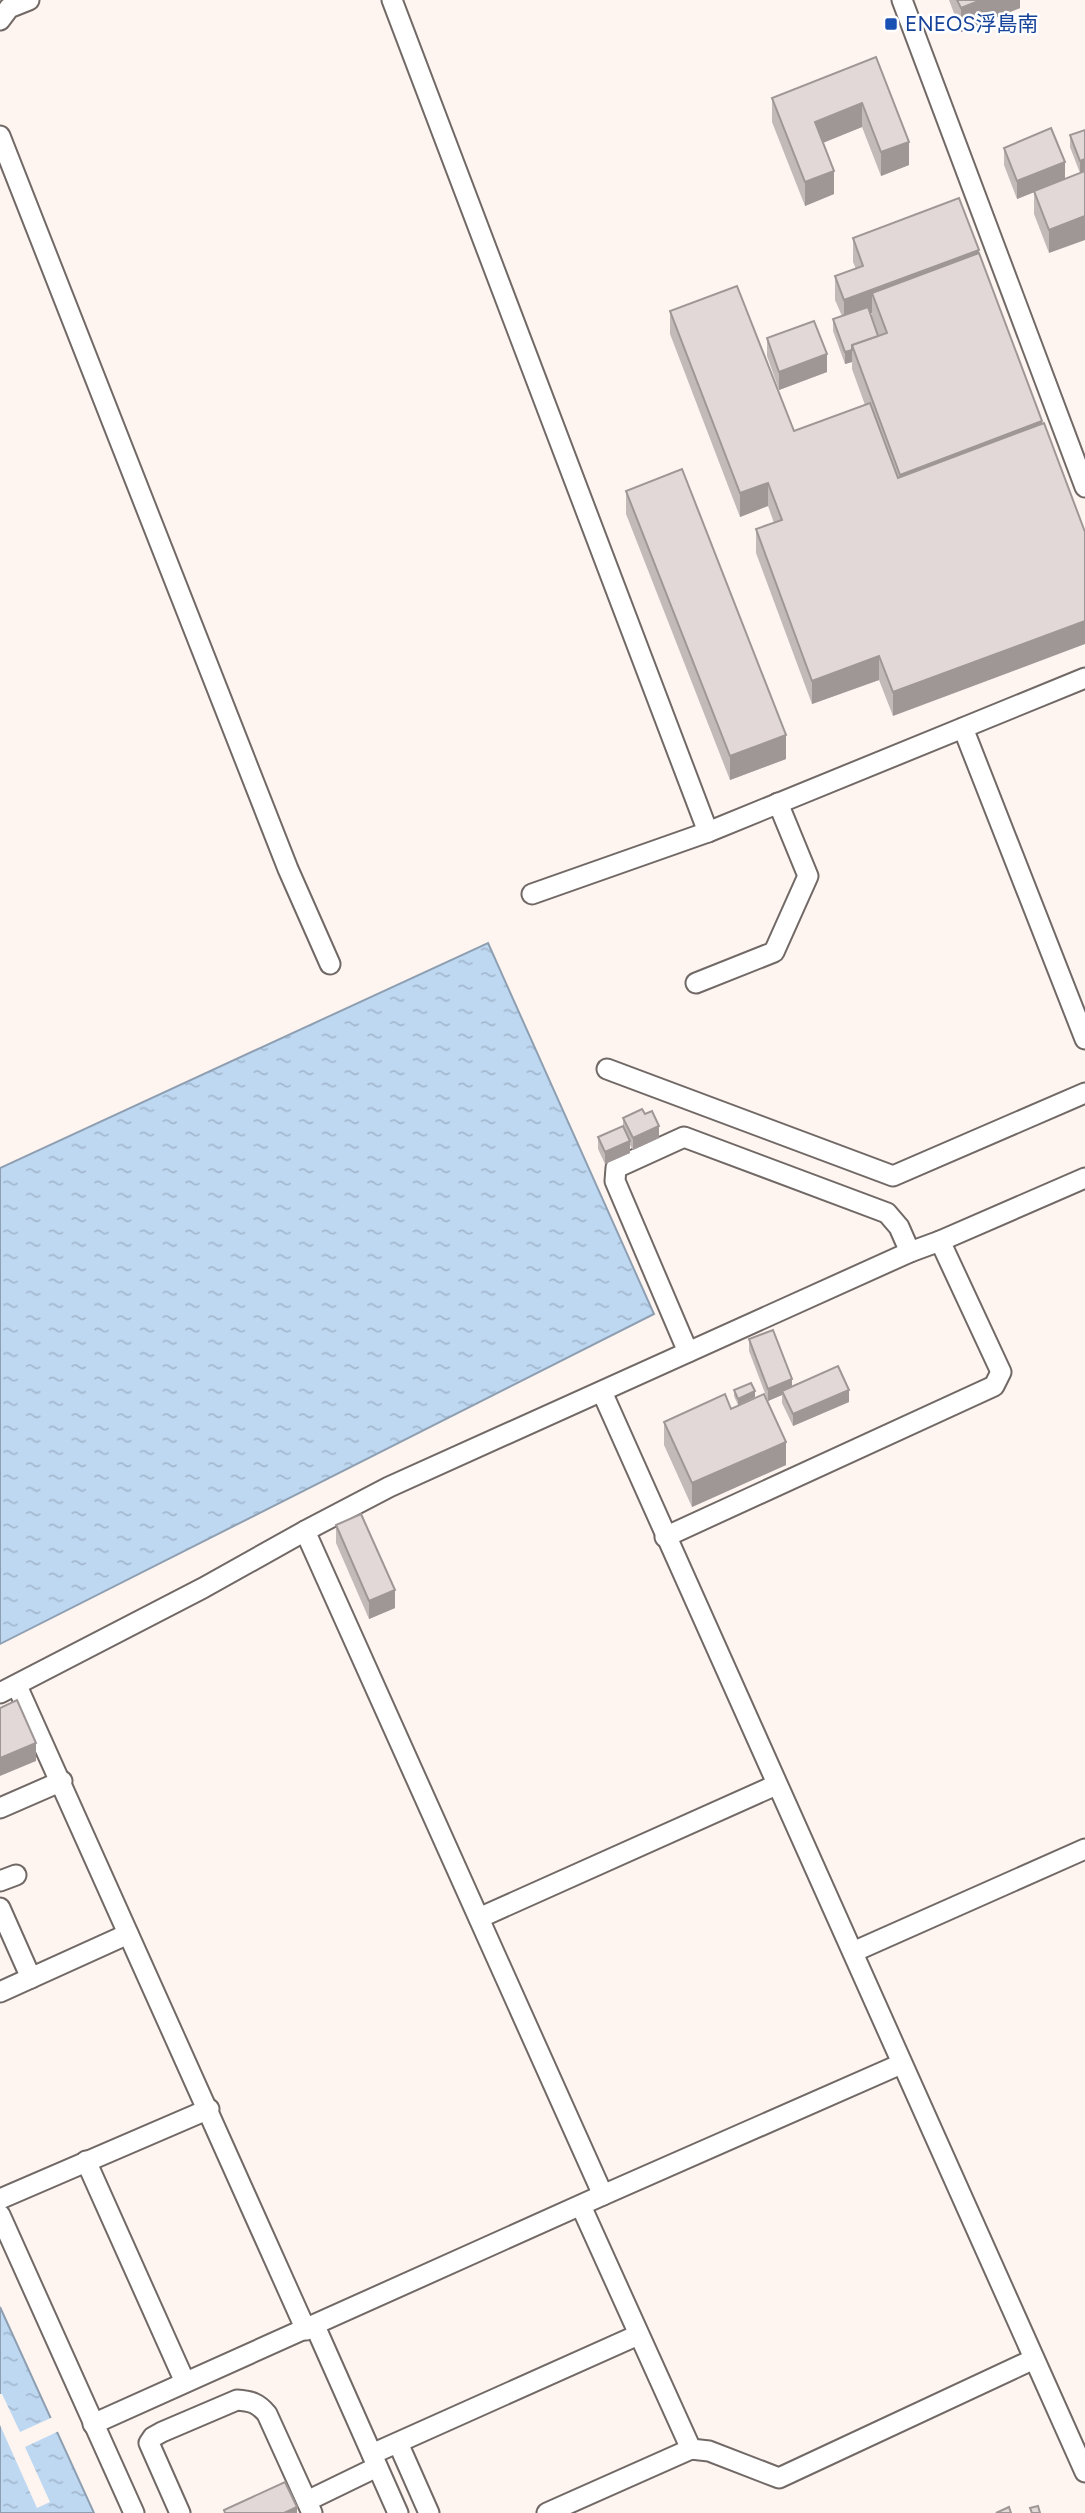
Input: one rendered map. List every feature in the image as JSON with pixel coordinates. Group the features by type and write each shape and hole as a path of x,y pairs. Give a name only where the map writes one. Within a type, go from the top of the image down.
{"street":[{"path":"0,20 9,8 29,0"},
{"path":"392,0 708,832"},
{"path":"902,0 1085,487"},
{"path":"0,136 288,869 330,964"},
{"path":"532,894 708,832 1085,678"},
{"path":"963,728 1085,1039"},
{"path":"696,983 774,952 808,876 778,803"},
{"path":"607,1069 893,1176 1085,1093"},
{"path":"688,1352 615,1181 614,1172 616,1168 684,1137 887,1213 899,1227 910,1252"},
{"path":"398,2513 128,1934 62,1781 9,1689 203,1588 304,1531 436,1465 910,1252 1085,1178"},
{"path":"665,1537 994,1386 1001,1372 940,1241"},
{"path":"602,1392 1085,2472"},
{"path":"304,1531 603,2195"},
{"path":"0,1808 62,1781"},
{"path":"480,1918 776,1785"},
{"path":"853,1952 1085,1849"},
{"path":"0,1908 31,1978"},
{"path":"0,1992 128,1934"},
{"path":"93,2424 901,2064"},
{"path":"0,2199 209,2109"},
{"path":"86,2161 185,2382"},
{"path":"581,2206 691,2449"},
{"path":"0,2215 134,2513"},
{"path":"180,2513 149,2443 162,2432 237,2399 260,2405 267,2414 309,2507 398,2443 638,2335"},
{"path":"547,2513 691,2449 709,2451 779,2478 1034,2359"},
{"path":"398,2443 429,2513"}],"water":[{"path":"488,943 654,1314 0,1644 0,1168"},
{"path":"0,2307 94,2513 0,2513"}],"pier":[{"path":"0,2394 20,2432 53,2417 59,2431 25,2447 50,2502 37,2508 0,2425"}],"building":[{"path":"957,0 981,0 961,8"},
{"path":"876,57 909,142 881,152 862,103 815,122 834,171 805,182 772,98"},
{"path":"1051,128 1065,162 1017,181 1004,148"},
{"path":"1085,130 1085,159 1080,161 1070,135"},
{"path":"1085,171 1085,216 1049,230 1034,191"},
{"path":"959,198 979,250 844,300 835,276 863,266 853,238"},
{"path":"979,253 1042,421 900,475 852,345 887,333 872,293"},
{"path":"737,286 794,431 870,403 898,478 1044,423 1085,532 1085,621 893,692 879,656 812,681 756,529 782,520 768,483 740,493 670,311"},
{"path":"868,307 878,336 852,345 852,350 845,352 833,319"},
{"path":"814,321 827,354 779,372 767,338"},
{"path":"682,469 786,735 730,756 626,491"},
{"path":"642,1109 645,1114 652,1111 659,1126 633,1138 623,1118"},
{"path":"623,1126 630,1141 605,1152 598,1137"},
{"path":"773,1330 792,1379 768,1389 749,1339"},
{"path":"838,1366 849,1390 793,1414 782,1391"},
{"path":"751,1383 755,1391 738,1399 734,1390"},
{"path":"725,1394 731,1409 764,1394 786,1442 692,1483 664,1422"},
{"path":"361,1514 395,1590 369,1601 336,1525"},
{"path":"17,1700 36,1743 0,1758 0,1708"},
{"path":"285,2482 297,2507 284,2513 225,2513 224,2510"},
{"path":"1038,2506 1040,2513 1032,2513 1030,2508"},
{"path":"1009,2507 1011,2513 996,2513"}],"place":[{"name":"ENEOS浮島南","path":"891,24"}]}
